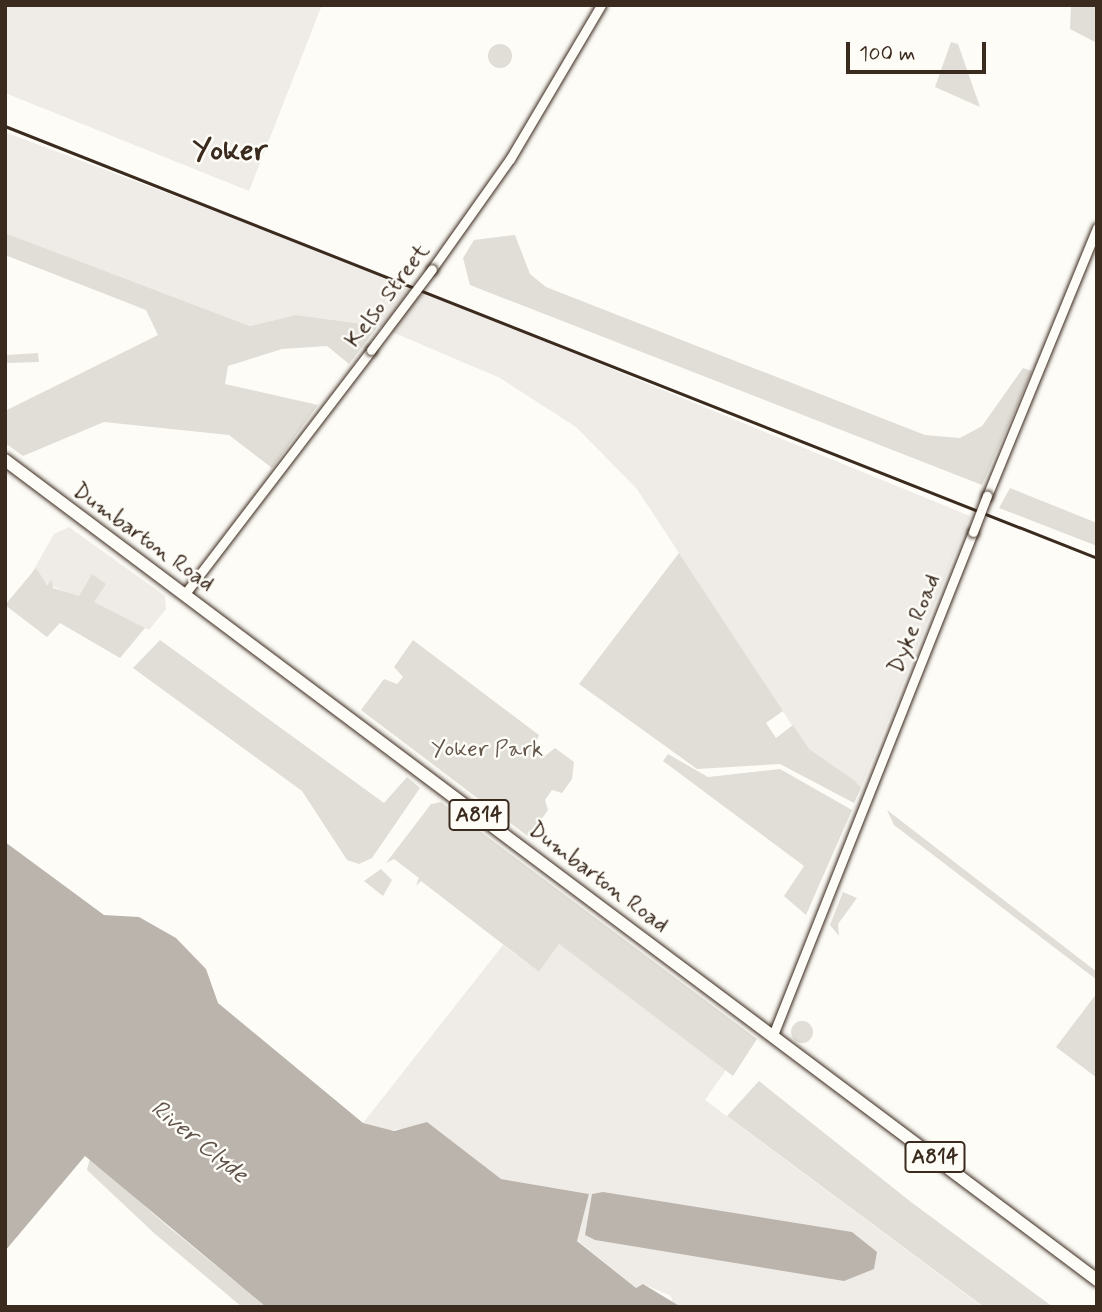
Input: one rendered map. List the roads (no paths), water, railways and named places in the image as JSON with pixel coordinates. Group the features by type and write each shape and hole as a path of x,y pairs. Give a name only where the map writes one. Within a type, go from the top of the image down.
{"main road":[{"name":"Dumbarton Road","path":"6,461 1097,1280"}],"street":[{"name":"Kelso Street","path":"184,595 432,270 504,169 601,5"},
{"name":"Dyke Road","path":"773,1035 987,496 1097,228"}],"water":[{"name":"River Clyde","path":"5,842 104,915 139,917 176,938 206,969 218,1003 363,1123 394,1131 427,1122 501,1179 589,1194 577,1241 636,1288 643,1284 681,1307 266,1307 85,1156 5,1251"},
{"path":"603,1192 852,1232 877,1252 874,1269 844,1281 595,1240 585,1235 592,1194"}],"railway":[{"path":"5,126 1097,558"}],"district":[{"name":"Yoker","path":"230,151"}],"park label":[{"name":"Yoker Park","path":"487,750"}]}
